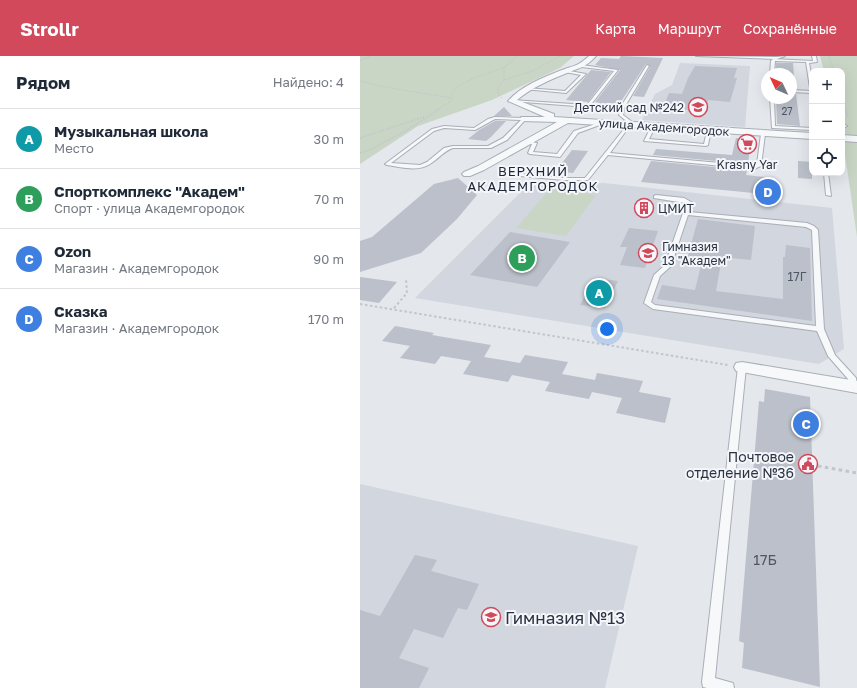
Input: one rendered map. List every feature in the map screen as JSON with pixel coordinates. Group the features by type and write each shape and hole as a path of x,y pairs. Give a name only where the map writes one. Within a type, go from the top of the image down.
{"street":[{"path":"565,121 512,101 526,89 565,71 582,66 593,56"},
{"name":"улица Академгородок","path":"524,120 603,123 710,131 809,136"},
{"path":"467,174 481,168 565,121"},
{"path":"845,138 857,139"},
{"path":"742,367 855,387"}],"lane":[{"path":"698,56 737,58 777,58 783,56"},
{"path":"772,68 774,60 815,62 814,56"},
{"path":"807,62 809,72"},
{"path":"512,101 588,106 616,70 582,66"},
{"path":"511,174 564,179 586,179 632,125 622,115 622,108 647,66"},
{"path":"526,89 566,92 584,74 565,71"},
{"path":"797,91 809,92"},
{"path":"772,104 773,127 809,129"},
{"path":"490,119 524,120 505,139 488,147 453,147 446,149 429,163 421,167 387,164 436,128 444,127 471,129 479,128 490,119"},
{"path":"528,142 535,143 530,153 558,156 576,132 603,123"},
{"path":"653,127 646,140 706,145 710,131"},
{"path":"607,154 754,168 759,165 763,134"},
{"path":"826,176 829,195"},
{"path":"656,197 684,200 688,202 686,213 668,266 657,275 646,303 653,307 820,329"},
{"path":"686,213 807,225 815,230 820,329 832,356 852,378 855,387"},
{"path":"728,688 708,682 742,367"}],"path":[{"path":"360,61 370,56"},
{"path":"360,153 380,146 393,137 405,132 452,100 452,92 459,85 473,78 504,67 517,56"},
{"path":"512,101 505,100 498,94 498,88 504,80 534,71 560,56"},
{"path":"829,56 833,68"},
{"path":"504,67 504,80"},
{"path":"360,81 379,86 452,98"},
{"path":"360,138 428,116"},
{"path":"394,309 407,293 406,279"},
{"path":"360,304 742,367"},
{"path":"818,466 857,473"}],"shaded area":[{"name":"Детский сад №242","path":"680,63 750,66 745,127 642,120 655,94 672,85"},
{"name":"Гимназия 13 \"Академ\"","path":"604,183 832,208 844,349 819,364 415,298 527,186"},
{"name":"Гимназия №13","path":"360,484 638,546 605,688 360,688"}],"green space":[{"path":"360,56 574,56 560,68 492,100 418,126 360,164"},
{"path":"820,56 857,56 857,237 845,155 845,68 823,68"},
{"path":"550,189 596,195 566,236 516,228"}],"building":[{"path":"621,56 663,58 644,97 633,96 650,67 648,64 646,64 616,109 596,107 600,103 595,102 620,70 595,65 601,58 619,59"},
{"path":"776,63 793,63 793,68 776,68"},
{"path":"695,66 737,68 734,78 737,78 730,102 708,100 706,111 663,108 669,93 682,94 688,78"},
{"path":"591,70 611,72 588,102 566,100"},
{"path":"797,102 800,126 777,124 776,104 797,104"},
{"path":"504,107 512,116 494,116"},
{"path":"495,121 506,121 486,141 468,139 479,130"},
{"path":"736,138 751,139 748,164 653,155 656,149 732,155"},
{"path":"572,150 588,151 573,173 556,171"},
{"path":"651,161 747,170 746,175 774,178 773,195 641,182"},
{"path":"798,161 809,162 809,176 812,176 812,179 798,178"},
{"path":"458,178 477,195 457,219 421,253 360,272 360,241 372,237 434,184"},
{"path":"698,219 755,226 751,260 722,257 716,291 783,299 783,257 785,257 786,245 810,248 812,321 657,299 662,285 695,290 702,261 687,259"},
{"path":"629,228 658,231 645,268 620,265 627,247 620,247"},
{"path":"510,232 570,242 537,287 470,275"},
{"path":"360,277 397,282 379,303 360,300"},
{"path":"594,278 618,281 605,308 580,305"},
{"path":"395,326 434,333 432,335 491,345 484,357 520,363 525,355 568,362 562,374 595,380 597,373 643,381 639,392 671,398 665,423 616,413 622,398 592,392 589,399 545,391 550,382 512,375 508,382 463,374 471,361 441,356 435,364 400,358 410,346 382,341"},
{"path":"765,389 810,397 820,687 742,668 744,643 739,641 759,401 764,402"},
{"path":"415,555 437,560 431,571 479,584 467,610 458,608 443,638 414,629 399,658 429,668 419,688 360,688 360,610 380,616"}],"place":[{"name":"Детский сад №242","path":"698,107"},
{"name":"Krasny Yar","path":"747,144"},
{"name":"Сказка","path":"768,192"},
{"name":"ЦМИТ","path":"644,208"},
{"name":"Гимназия 13 \"Академ\"","path":"648,253"},
{"name":"Спорткомплекс \"Академ\"","path":"522,258"},
{"name":"Музыкальная школа","path":"599,293"},
{"name":"Ozon","path":"806,424"},
{"name":"Почтовое отделение №36","path":"808,464"},
{"name":"Гимназия №13","path":"491,617"}],"district":[{"name":"ВЕРХНИЙ АКАДЕМГОРОДОК","path":"533,178"}]}
